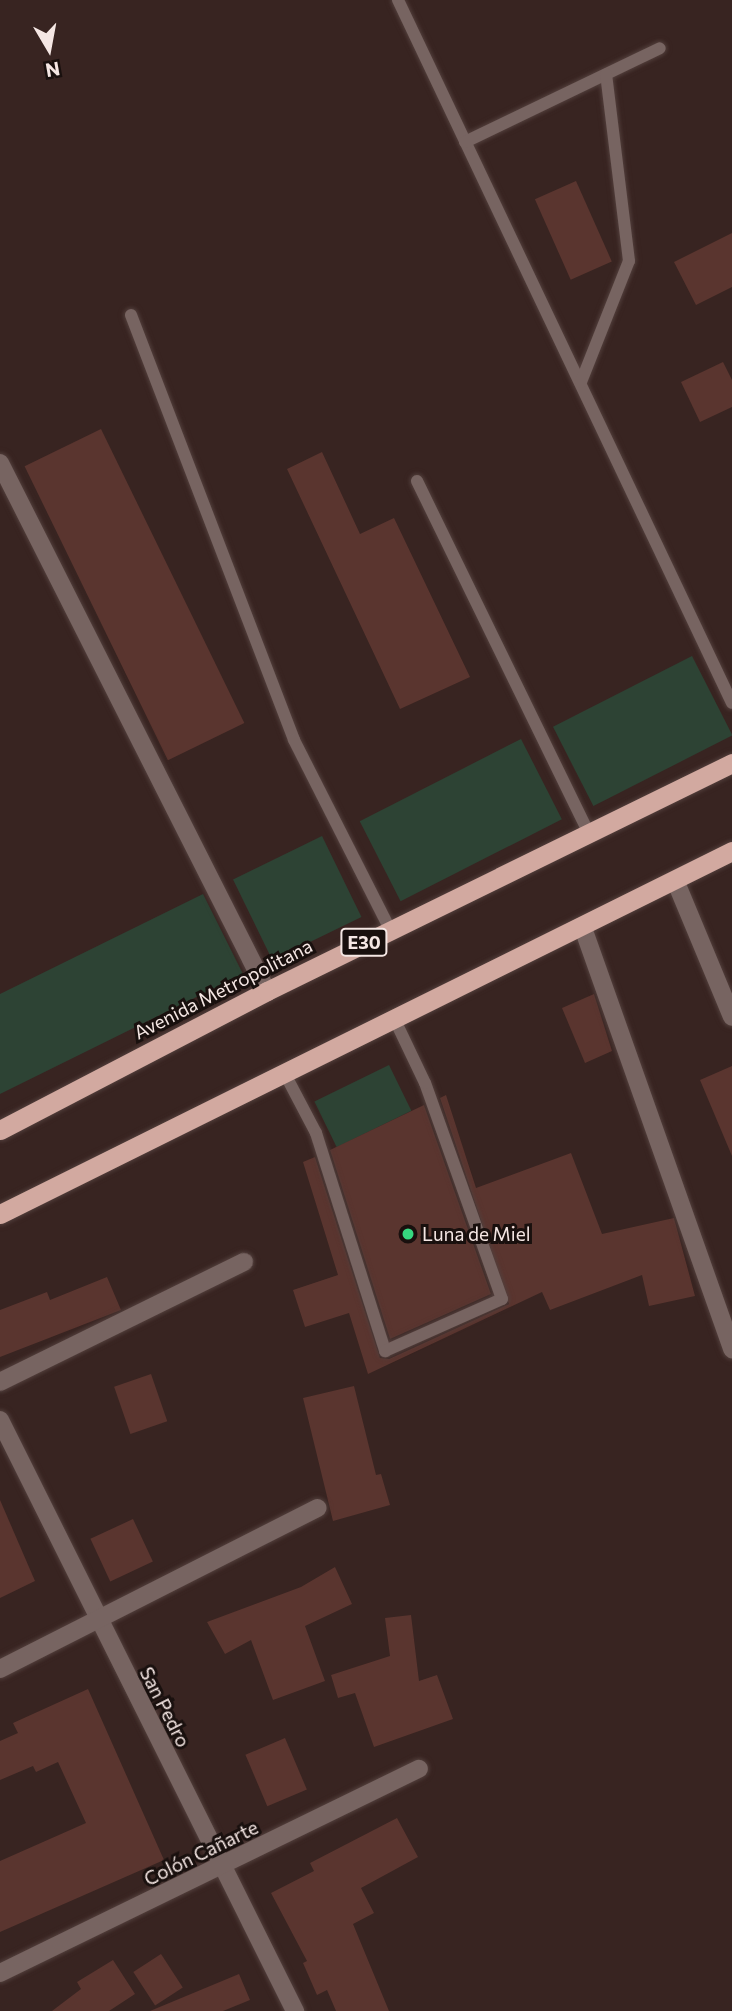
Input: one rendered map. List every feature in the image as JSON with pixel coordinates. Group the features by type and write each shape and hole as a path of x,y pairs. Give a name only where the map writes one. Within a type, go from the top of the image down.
{"highway":[{"name":"Avenida Metropolitana","path":"0,1130 390,929 732,763"},
{"path":"0,1214 583,928 732,851"}],"street":[{"path":"0,463 267,991"},
{"path":"675,880 732,1017"},
{"path":"583,928 732,1349"},
{"path":"0,1382 244,1262"},
{"name":"San Pedro","path":"0,1420 295,2011"},
{"path":"0,1669 318,1508"},
{"name":"Colón Cañarte","path":"0,1973 419,1769"}],"lane":[{"path":"398,0 732,703"},
{"path":"465,142 660,48"},
{"path":"581,382 629,261 606,74"},
{"path":"131,315 294,740 390,929"},
{"path":"417,481 589,834"},
{"path":"285,1074 316,1133 385,1351 502,1299 425,1083 395,1020"}],"green space":[{"path":"692,656 732,736 593,806 553,727"},
{"path":"521,739 562,819 401,901 360,821"},
{"path":"322,836 361,917 272,960 233,879"},
{"path":"203,894 243,974 0,1094 0,994"},
{"path":"389,1065 411,1111 337,1147 314,1101"}],"building":[{"path":"576,181 612,261 571,280 535,199"},
{"path":"732,233 732,287 696,305 674,262"},
{"path":"723,362 732,380 732,407 700,422 681,382"},
{"path":"101,429 244,723 168,760 25,466"},
{"path":"322,452 360,534 394,518 470,677 400,709 287,469"},
{"path":"594,994 612,1051 585,1063 562,1008"},
{"path":"732,1066 732,1156 700,1080"},
{"path":"446,1095 476,1188 571,1153 602,1234 674,1218 695,1296 649,1306 642,1275 550,1310 542,1292 368,1374 349,1313 305,1327 293,1290 338,1275 303,1162 315,1157 380,1358 389,1359 509,1304 440,1098"},
{"name":"Luna de Miel","path":"424,1105 491,1294 390,1339 330,1150"},
{"path":"107,1277 121,1310 0,1357 0,1310 47,1292 50,1300"},
{"path":"151,1374 167,1421 130,1434 114,1387"},
{"path":"354,1386 376,1475 381,1474 390,1505 333,1521 303,1398"},
{"path":"0,1500 35,1581 0,1598"},
{"path":"133,1519 153,1562 110,1581 90,1539"},
{"path":"335,1567 352,1604 305,1626 325,1681 273,1700 251,1640 225,1654 207,1622 301,1587"},
{"path":"411,1615 419,1681 437,1675 453,1719 374,1747 355,1693 338,1698 331,1675 390,1656 385,1618"},
{"path":"88,1689 164,1860 0,1932 0,1861 86,1823 58,1762 36,1772 33,1766 0,1780 0,1741 18,1733 13,1723"},
{"path":"285,1738 307,1790 267,1806 245,1755"},
{"path":"397,1818 418,1857 361,1888 374,1913 353,1924 389,2011 336,2011 327,1990 317,1995 303,1963 307,1961 271,1893 314,1871 310,1863"},
{"path":"161,1954 183,1988 155,2006 133,1972"},
{"path":"113,1960 135,1994 109,2011 52,2011 81,1989 77,1982"},
{"path":"239,1974 250,2000 223,2011 150,2011"}],"place":[{"name":"Luna de Miel","path":"408,1234"}]}
